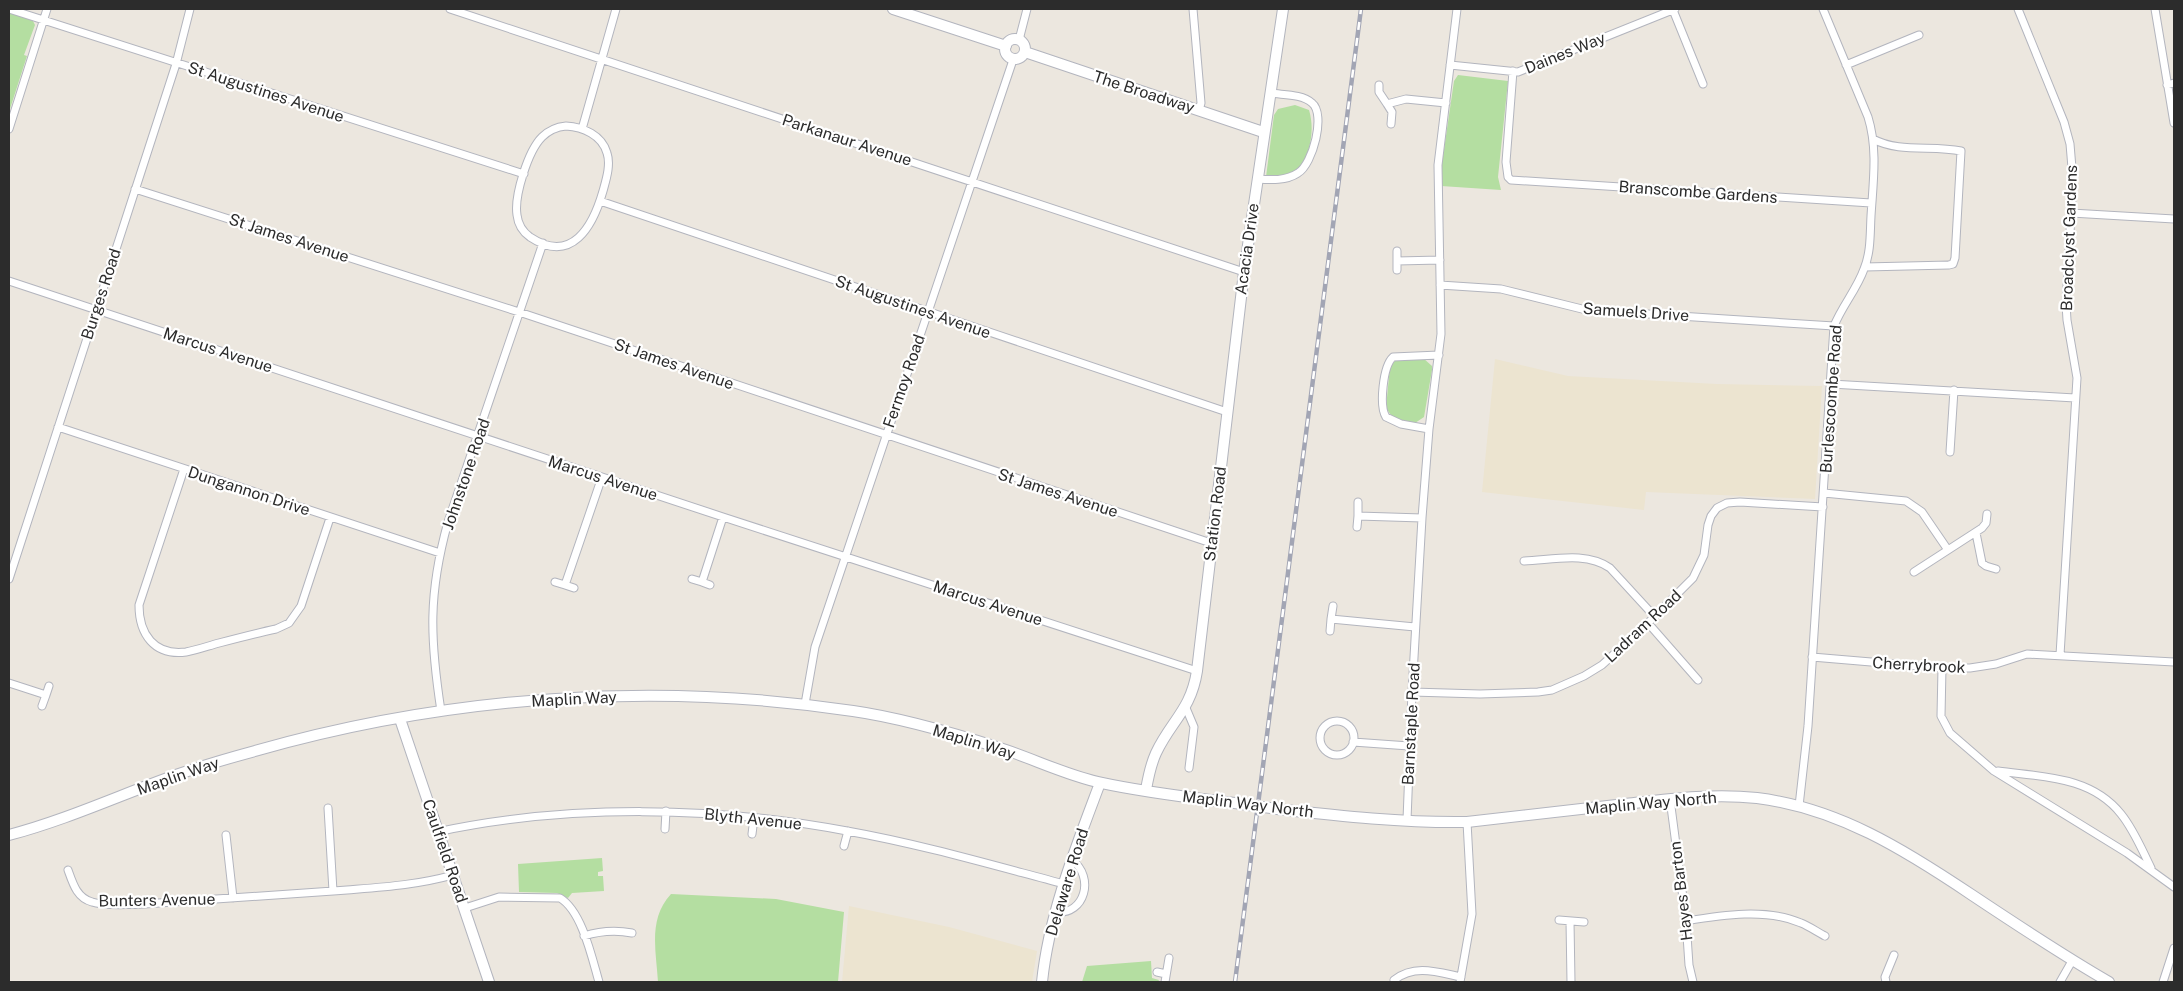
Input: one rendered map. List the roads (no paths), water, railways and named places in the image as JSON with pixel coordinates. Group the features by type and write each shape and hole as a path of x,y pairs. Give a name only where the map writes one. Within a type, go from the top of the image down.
{"street":[{"name":"St Augustines Avenue","path":"9,9 524,174"},
{"path":"9,129 47,9"},
{"name":"Burges Road","path":"9,579 176,64 190,9"},
{"name":"Parkanaur Avenue","path":"450,9 1244,272"},
{"path":"582,129 616,9"},
{"path":"893,9 1006,46"},
{"path":"1019,40 1027,9"},
{"path":"1193,9 1202,103 1199,110"},
{"name":"Acacia Drive","path":"1238,319 1283,9"},
{"name":"Barnstaple Road","path":"1407,820 1409,746 1422,518 1429,429 1439,355 1440,260 1437,173 1457,9"},
{"path":"1674,9 1703,84"},
{"name":"Daines Way","path":"1450,65 1513,71 1523,70 1674,9"},
{"name":"Burlescoombe Road","path":"1799,806 1808,726 1834,326 1839,313 1865,267 1869,255 1873,139 1868,117 1823,9"},
{"name":"Broadclyst Gardens","path":"2018,9 2064,122 2070,144 2073,174 2066,304 2076,378 2060,655"},
{"path":"2155,9 2170,84 2174,123"},
{"path":"1846,65 1919,35"},
{"path":"1019,40 1024,45 1025,52 1019,59 1013,60 1006,53 1006,46 1010,41 1019,40"},
{"name":"The Broadway","path":"1025,52 1264,132"},
{"name":"Fermoy Road","path":"805,704 815,647 1013,60"},
{"name":"Branscombe Gardens","path":"1513,71 1506,171 1511,180 1871,203"},
{"path":"1379,85 1379,92 1392,112 1391,124"},
{"name":"Acacia Drive","path":"1257,180 1277,180 1300,173 1312,156 1315,144 1318,114 1316,106 1310,101 1301,98 1271,93"},
{"path":"1387,104 1406,99 1446,103"},
{"path":"566,126 582,129 596,137 607,154 608,169 600,201 590,224 580,238 568,245 559,246 543,243 529,236 518,222 516,208 524,174 538,142 549,131 566,126"},
{"path":"1865,267 1949,265 1953,264 1956,249 1960,151 1887,144 1873,139"},
{"name":"St James Avenue","path":"135,188 519,312 1211,543"},
{"name":"St Augustines Avenue","path":"600,201 1227,412"},
{"path":"2071,213 2174,219"},
{"name":"Johnstone Road","path":"440,711 431,629 432,602 440,553 448,522 543,243"},
{"path":"1397,252 1397,270"},
{"path":"1397,261 1440,260"},
{"name":"Marcus Avenue","path":"9,281 724,518 1198,671"},
{"name":"Samuels Drive","path":"1440,286 1509,290 1586,310 1834,326"},
{"name":"Station Road","path":"1146,790 1156,754 1186,708 1198,671 1211,543 1238,319"},
{"path":"1429,429 1401,424 1386,417 1382,408 1385,377 1388,363 1393,357 1439,355"},
{"path":"1831,384 2075,398"},
{"path":"1950,452 1954,390"},
{"name":"Dungannon Drive","path":"58,427 440,553"},
{"path":"184,469 138,606 140,624 144,633 155,646 162,650 187,652 276,629 289,623 301,606 330,518"},
{"path":"565,585 602,477"},
{"path":"1824,493 1906,501 1922,512 1948,550"},
{"path":"1357,527 1358,502"},
{"name":"Ladram Road","path":"1412,692 1480,694 1552,690 1584,676 1602,664 1655,617 1684,588 1699,568 1704,555 1708,525 1711,516 1717,508 1726,503 1740,502 1823,507"},
{"path":"1914,572 1976,532 1986,523 1987,514"},
{"path":"1358,516 1422,518"},
{"path":"702,582 724,518"},
{"path":"1976,532 1982,563 1996,568"},
{"path":"1524,561 1584,558 1602,562 1610,568 1655,617"},
{"path":"692,579 710,585"},
{"path":"555,582 574,588"},
{"path":"1330,631 1332,606"},
{"path":"1331,619 1415,627"},
{"path":"1648,623 1698,680"},
{"name":"Cherrybrook","path":"1812,657 1942,668 1970,668 1996,664 2027,654 2174,662"},
{"path":"1942,668 1940,706 1944,724 1950,733 1994,771 2127,853 2174,887"},
{"path":"9,683 46,695"},
{"path":"42,706 49,686"},
{"name":"Maplin Way","path":"9,835 80,813 177,775 254,751 329,732 440,711 534,700 631,696 719,698 805,704 903,720 998,747 1100,783 1146,790"},
{"path":"1186,708 1194,727 1189,768"},
{"name":"Caulfield Road","path":"400,719 489,982"},
{"path":"1343,722 1353,732 1353,742 1347,752 1330,754 1320,741 1321,730 1328,723 1343,722"},
{"path":"1353,742 1409,746"},
{"path":"1994,771 2061,778 2094,791 2113,804 2121,814 2152,870"},
{"path":"2021,788 2025,775"},
{"name":"Delaware Road","path":"1042,982 1044,961 1064,884 1100,783"},
{"name":"Maplin Way North","path":"1146,790 1277,809 1407,820 1468,822 1670,799 1739,796 1799,806 1844,820 1918,858 2072,961 2109,982"},
{"name":"Hayes Barton","path":"1670,799 1686,921 1689,965 1693,982"},
{"path":"328,808 334,891"},
{"path":"665,829 666,811"},
{"name":"Blyth Avenue","path":"437,832 473,825 552,816 666,811 773,819 848,831 969,859 1064,884"},
{"path":"752,834 754,818"},
{"path":"1394,980 1404,973 1420,970 1460,980 1472,914 1468,822"},
{"path":"844,846 848,831"},
{"name":"Bunters Avenue","path":"226,835 233,898"},
{"path":"2127,853 2139,844"},
{"path":"1056,912 1064,913 1075,907 1080,902 1086,884 1083,870 1072,860"},
{"name":"Bunters Avenue","path":"68,870 76,890 87,900 94,903 166,902 334,891 420,884 453,875"},
{"path":"465,908 499,897 560,898 571,908 584,936 599,982"},
{"path":"1686,921 1725,915 1761,914 1800,922 1825,936"},
{"path":"1559,920 1584,922"},
{"path":"1570,921 1571,982"},
{"path":"584,936 620,928 632,933"},
{"path":"2163,982 2174,948"},
{"path":"1886,982 1885,977 1894,955"},
{"path":"1165,982 1168,958"},
{"path":"2060,982 2072,961"},
{"path":"1157,972 1166,974"}],"railway":[{"path":"1235,982 1361,9"}]}
